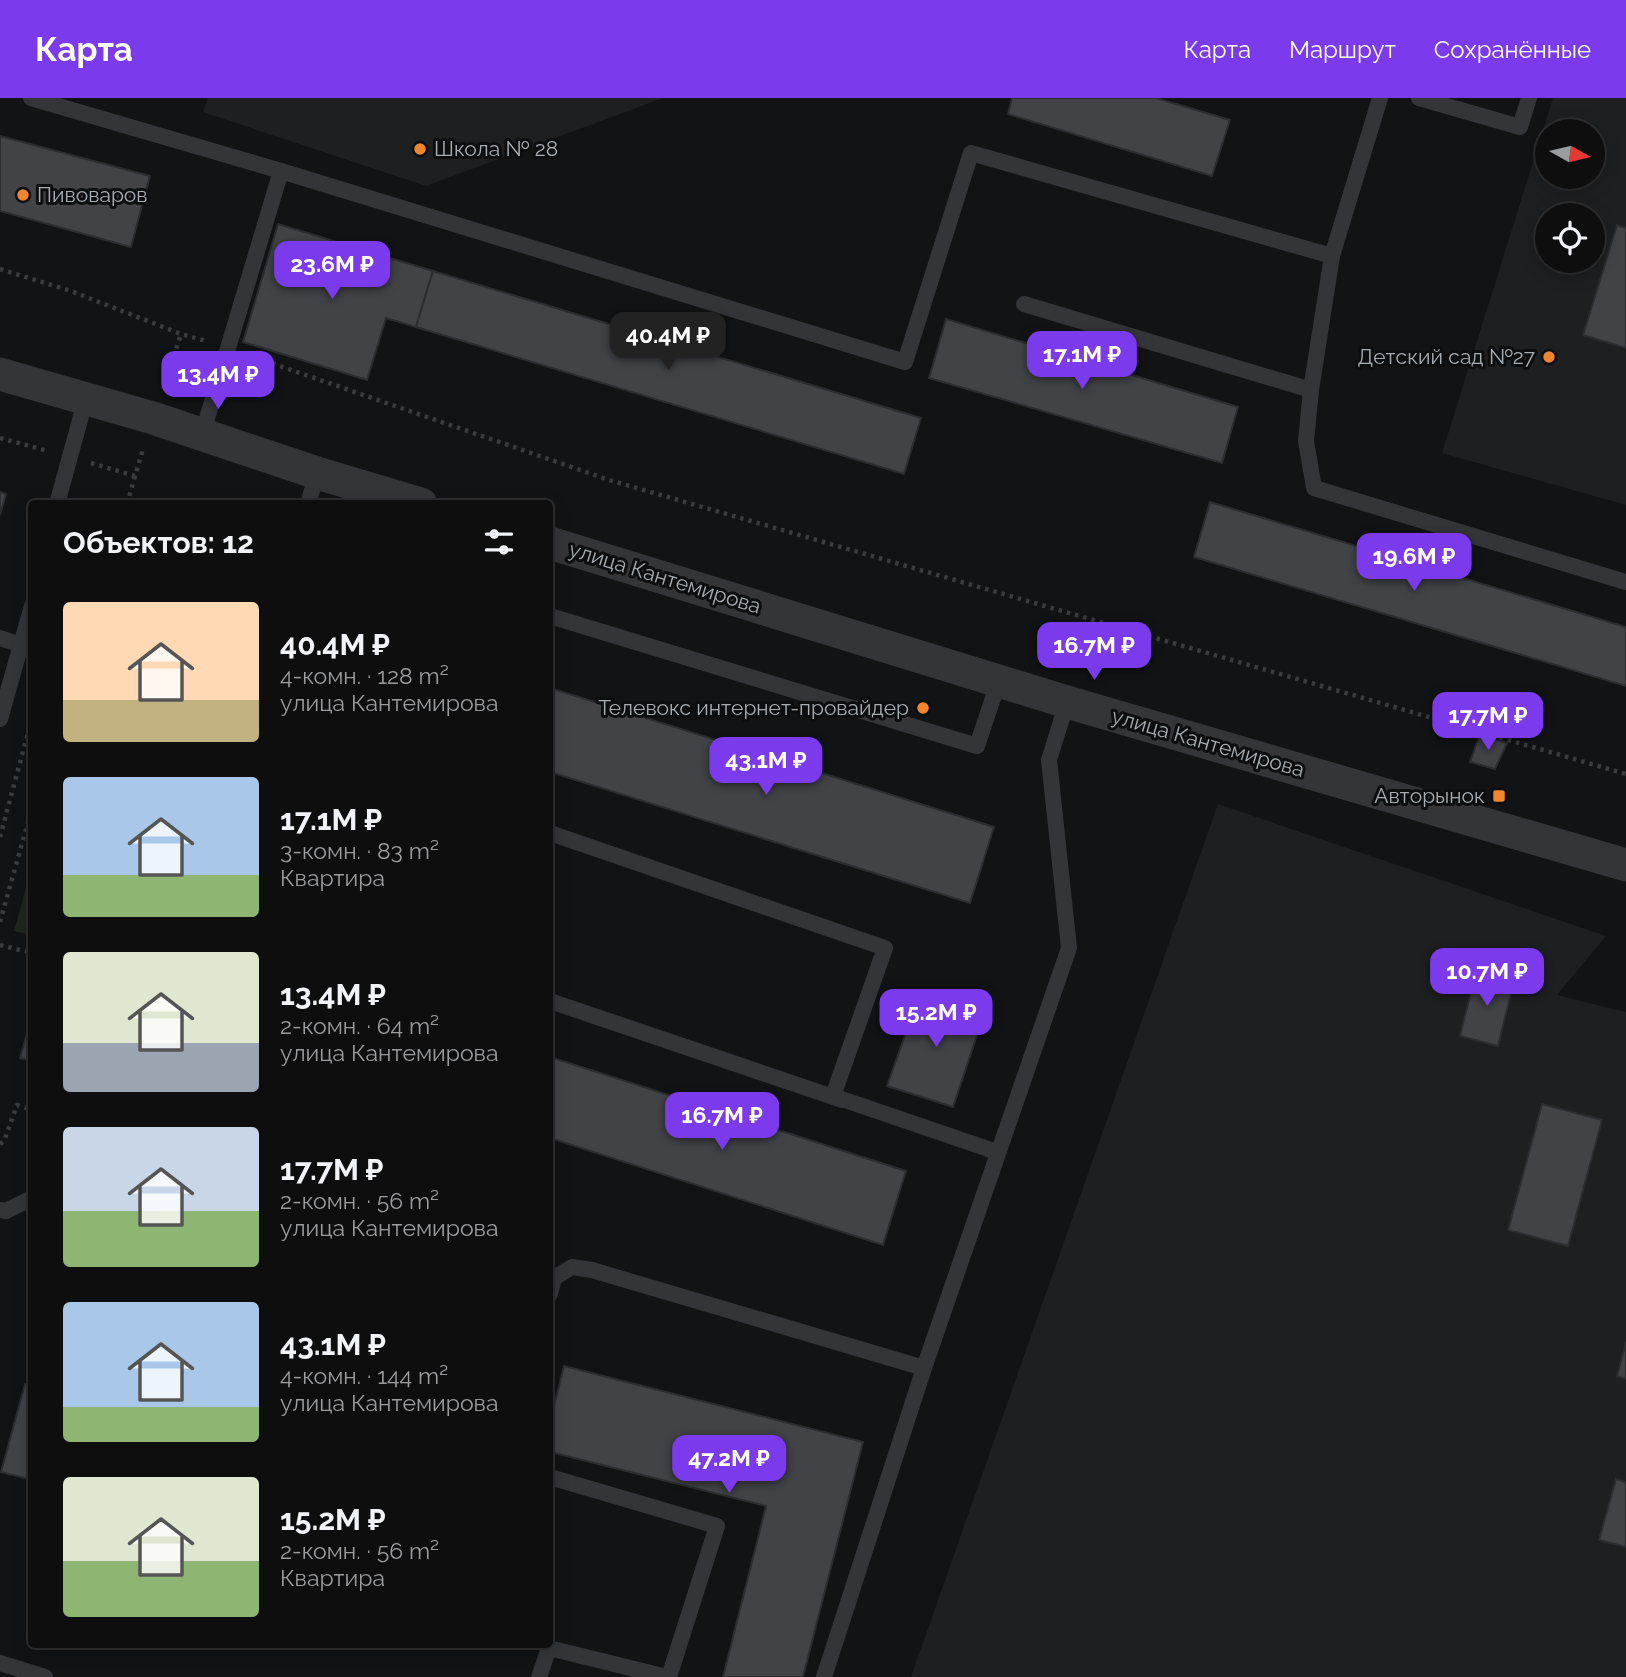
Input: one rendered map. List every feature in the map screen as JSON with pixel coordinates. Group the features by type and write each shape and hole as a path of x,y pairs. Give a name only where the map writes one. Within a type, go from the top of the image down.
{"street":[{"path":"0,374 86,398 408,500"},
{"name":"улица Кантемирова","path":"553,544 1067,702 1626,865"}],"lane":[{"path":"31,98 905,362 971,153 1332,256"},
{"path":"1380,98 1332,256 1311,390 1306,442 1314,488 1626,582"},
{"path":"1419,98 1520,127 1529,98"},
{"path":"202,435 281,172"},
{"path":"1024,304 1311,390"},
{"path":"58,500 86,398"},
{"path":"309,500 317,472"},
{"path":"553,617 977,747 999,680"},
{"path":"0,719 28,622"},
{"path":"0,638 22,645"},
{"path":"824,1677 924,1368 1069,948 1049,760 1067,702"},
{"path":"553,834 885,948 833,1096 849,1102"},
{"path":"553,1002 997,1152"},
{"path":"0,1210 6,1211 28,1200"},
{"path":"553,1282 554,1278 572,1267 592,1270 924,1368"},
{"path":"539,1677 549,1648 668,1677 716,1526 553,1478"},
{"path":"0,1663 45,1677"}],"path":[{"path":"0,269 71,292 181,334 229,348 609,480 1626,774"},
{"path":"162,392 181,334"},
{"path":"128,500 135,476"},
{"path":"0,837 28,733"},
{"path":"0,922 28,822"},
{"path":"0,944 28,952"},
{"path":"0,1144 4,1141 17,1105 28,1109"}],"shaded area":[{"name":"Школа № 28","path":"208,98 663,98 426,186 203,112"},
{"name":"Детский сад №27","path":"1553,98 1626,98 1626,505 1442,453 1535,156 1535,189 1605,189 1605,119 1546,119"},
{"path":"1218,804 1606,936 1557,995 1626,1012 1626,1677 911,1677"},
{"path":"28,881 28,934 14,931"}],"building":[{"path":"1012,98 1156,98 1230,120 1212,176 1008,114"},
{"path":"0,136 150,176 131,247 0,211"},
{"path":"278,224 433,271 416,327 386,318 367,380 243,342"},
{"path":"1617,225 1626,228 1626,348 1583,335 1602,273 1605,273 1605,264"},
{"path":"433,271 921,418 904,474 416,327"},
{"path":"946,319 1238,407 1222,463 929,378"},
{"path":"0,492 6,494 0,515"},
{"path":"1210,502 1626,627 1626,686 1194,557"},
{"path":"553,689 994,827 970,903 553,773"},
{"path":"1480,734 1507,743 1495,769 1470,762"},
{"path":"1476,971 1514,981 1498,1046 1460,1036"},
{"path":"921,990 985,1011 953,1107 887,1086"},
{"path":"28,1030 28,1060 20,1058"},
{"path":"553,1058 906,1171 883,1245 553,1139"},
{"path":"1542,1104 1602,1120 1568,1246 1508,1230"},
{"path":"1626,1342 1626,1379 1617,1376"},
{"path":"564,1366 863,1442 803,1677 723,1677 766,1506 553,1453 553,1410"},
{"path":"25,1384 28,1384 28,1479 1,1472"},
{"path":"1616,1479 1626,1482 1626,1547 1599,1540"}],"place":[{"name":"Школа № 28","path":"420,149"},
{"name":"Пивоваров","path":"23,195"},
{"name":"Детский сад №27","path":"1549,357"},
{"name":"Телевокс интернет-провайдер","path":"923,708"},
{"name":"Авторынок","path":"1499,796"}]}
